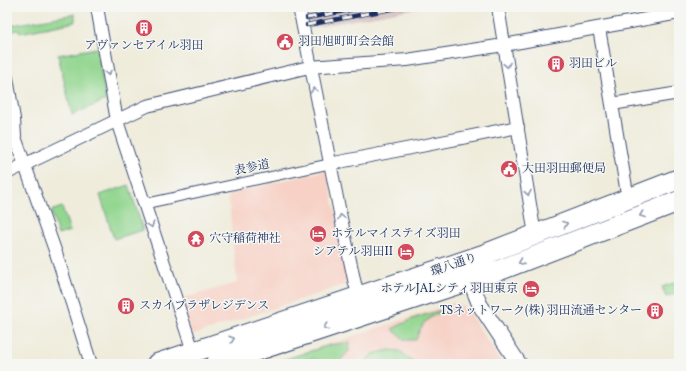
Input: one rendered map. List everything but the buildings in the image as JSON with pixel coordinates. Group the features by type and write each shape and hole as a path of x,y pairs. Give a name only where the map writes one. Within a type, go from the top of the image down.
{"highway":[{"name":"環八通り","path":"157,364 197,358 360,296 535,235 679,179"},
{"name":"環八通り","path":"216,364 500,270 679,201"}],"street":[{"path":"97,7 117,121 190,342 197,358"},
{"path":"299,7 309,67 355,284 360,296 369,308 381,310"},
{"path":"498,7 535,235"},
{"path":"7,173 147,106 309,67 407,60 504,45 679,13"},
{"path":"599,28 628,199"},
{"path":"7,78 14,119 15,137 91,364"},
{"path":"612,104 679,93"},
{"path":"329,164 518,127"},
{"name":"表参道","path":"144,204 329,164"},
{"path":"463,261 469,280 487,316 519,364"}],"shaded area":[{"path":"423,7 311,28 308,15 334,10 334,8"},
{"path":"327,170 350,283 191,336 180,299 237,283 228,194"},
{"path":"454,303 465,307 503,364 267,364"}],"green space":[{"path":"75,14 75,22 20,33 18,30 8,32 7,26"},
{"path":"97,48 106,100 72,115 58,55"},
{"path":"129,185 143,230 114,239 100,195"},
{"path":"62,207 70,231 58,235 51,211"},
{"path":"679,281 679,292 666,297 662,287"},
{"path":"441,310 442,312 425,322 416,340 405,340 392,329 415,318"},
{"path":"350,342 349,351 337,364 323,364 312,358 293,364 270,364 330,345"},
{"path":"389,350 400,351 414,363 362,364 373,354"}],"railway":[{"path":"307,18 367,7"},
{"path":"307,25 402,7"}],"place":[{"name":"アヴァンセアイル羽田","path":"144,28"},
{"name":"羽田旭町町会会館","path":"285,42"},
{"name":"羽田ビル","path":"556,64"},
{"name":"大田羽田郵便局","path":"509,169"},
{"name":"ホテルマイステイズ羽田","path":"318,234"},
{"name":"穴守稲荷神社","path":"196,239"},
{"name":"シアテル羽田II","path":"406,252"},
{"name":"ホテルJALシティ羽田東京","path":"531,289"},
{"name":"スカイプラザレジデンス","path":"126,306"},
{"name":"TSネットワーク(株) 羽田流通センター","path":"655,311"}]}
